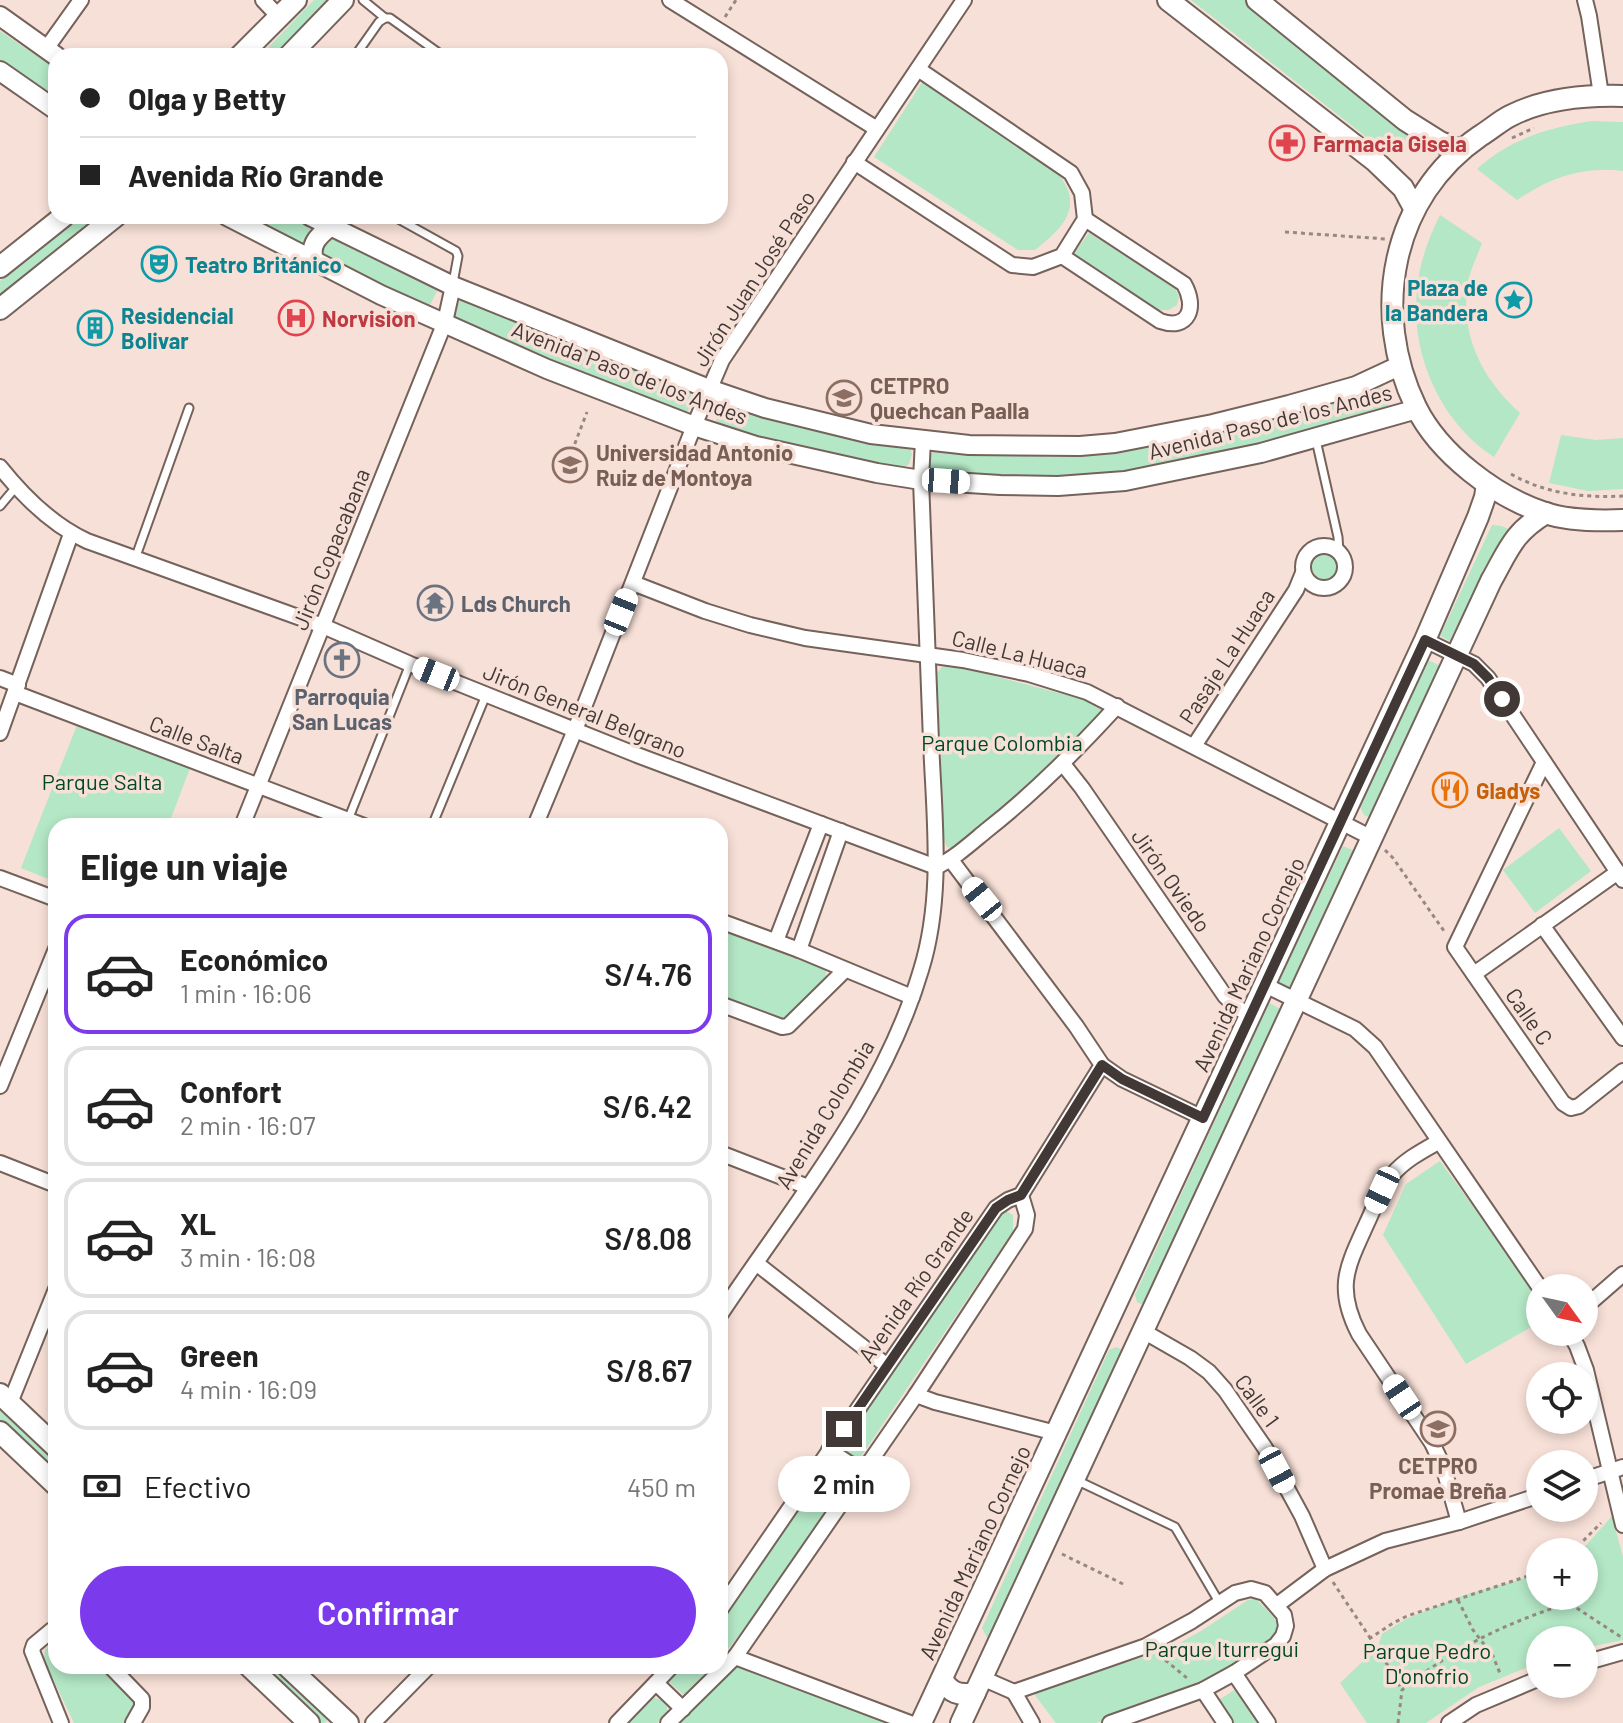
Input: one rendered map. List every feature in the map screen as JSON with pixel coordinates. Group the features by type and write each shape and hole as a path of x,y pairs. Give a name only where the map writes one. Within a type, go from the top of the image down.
{"main road":[{"path":"248,48 296,0"},
{"path":"297,48 343,0"},
{"path":"1168,0 1375,161 1403,188 1414,208"},
{"path":"1257,0 1405,120 1440,142 1460,150"},
{"path":"1623,96 1556,100 1511,116 1460,150 1414,208 1402,238 1393,281 1393,327 1399,366 1417,409 1437,437 1462,463 1494,476 1515,500 1546,513 1572,518 1623,520"},
{"path":"0,267 54,224"},
{"path":"0,309 106,224"},
{"name":"Avenida Mariano Cornejo","path":"921,1723 1425,640 1494,476"},
{"path":"961,1723 1491,581 1514,539 1527,525 1546,513"},
{"path":"1113,1310 1133,1310 1140,1317 1141,1334"},
{"path":"1104,1330 1108,1339 1126,1347 1141,1334"},
{"path":"5,1399 48,1439"},
{"path":"1,1433 48,1477"},
{"path":"942,1679 947,1688 964,1695 982,1677 985,1652 977,1646 958,1645"},
{"path":"257,1674 309,1723"},
{"path":"296,1674 348,1723"}],"street":[{"path":"54,48 81,0"},
{"path":"263,0 279,17"},
{"path":"670,0 877,129"},
{"name":"Jirón Juan José Paso","path":"538,818 722,360 964,0"},
{"path":"1585,0 1601,95"},
{"path":"0,16 48,51"},
{"path":"854,162 1012,265 1033,267 1062,256 1085,219 1082,193 1071,173 918,69"},
{"path":"0,71 48,104"},
{"path":"1062,256 1160,321 1170,325 1189,315 1191,295 1184,284 1085,219"},
{"name":"Avenida Paso de los Andes","path":"243,224 381,295 547,369 694,426 794,456 921,480 1058,486 1125,481 1240,458 1417,409"},
{"name":"Avenida Paso de los Andes","path":"325,224 453,286 709,389 765,408 871,434 969,445 1032,447 1115,443 1289,405 1356,386 1399,366"},
{"path":"314,260 311,252 315,241 330,227"},
{"name":"Jirón Copacabana","path":"245,818 445,322 453,286"},
{"name":"Avenida Colombia","path":"728,1303 808,1187 873,1084 912,997 929,938 936,867 921,480 923,440"},
{"name":"Jirón General Belgrano","path":"0,467 16,487 71,534 323,626 637,755 936,867"},
{"path":"0,733 71,534"},
{"path":"1336,545 1345,563 1342,579 1329,588 1313,586 1303,573 1303,562 1309,552 1319,546 1336,545"},
{"name":"Pasaje La Huaca","path":"1194,746 1296,590 1303,573"},
{"name":"Calle La Huaca","path":"633,583 750,625 805,638 974,662 1087,692 1372,838"},
{"name":"Pasaje La Huaca","path":"1296,590 1313,586"},
{"path":"1425,640 1474,664 1488,678 1620,876 1542,925 1474,974"},
{"name":"Calle Salta","path":"0,678 16,689 343,818"},
{"path":"936,867 951,860 1015,808 1063,764 1117,706"},
{"path":"1455,947 1544,762"},
{"name":"Jirón Oviedo","path":"1063,764 1225,996 1250,1015"},
{"path":"776,941 821,824"},
{"path":"799,950 841,831"},
{"path":"951,860 1067,1013 1102,1065 1122,1079 1203,1118"},
{"path":"0,878 48,896"},
{"path":"728,924 912,997"},
{"path":"1542,925 1623,1038"},
{"name":"Calle C","path":"1455,947 1563,1103 1571,1108 1579,1106 1623,1071"},
{"path":"0,1086 48,969"},
{"path":"728,1007 782,1027 788,1026 845,970"},
{"path":"1265,985 1355,1029 1375,1047 1530,1274"},
{"name":"Avenida Río Grande","path":"728,1598 996,1208 1021,1195 1102,1065"},
{"path":"1438,1142 1404,1163 1382,1190 1351,1258 1345,1276 1346,1297 1349,1314 1359,1334 1432,1443 1443,1466 1459,1522"},
{"path":"728,1156 808,1187"},
{"path":"0,1163 48,1182"},
{"path":"728,1664 916,1395 1025,1229 1027,1215 1021,1195"},
{"path":"756,1263 886,1365"},
{"path":"1598,1296 1623,1274"},
{"path":"5,1399 48,1306"},
{"name":"Calle 1","path":"1141,1334 1190,1358 1209,1372 1225,1390 1265,1448 1302,1516 1325,1569"},
{"path":"1577,1346 1617,1469 1623,1525"},
{"path":"916,1395 1056,1433"},
{"path":"829,1450 862,1472"},
{"path":"1598,1475 1617,1469"},
{"path":"1277,1605 1325,1569 1385,1541 1459,1522 1526,1500"},
{"path":"1014,1692 1146,1646 1235,1593 1251,1589 1265,1593 1284,1615 1286,1626 1276,1645 1234,1673 1203,1690 1110,1723"},
{"path":"48,1633 34,1645 32,1651 61,1723"},
{"path":"1598,1659 1623,1652"},
{"path":"735,1657 910,1723"},
{"path":"1234,1673 1268,1723"},
{"path":"118,1674 142,1699 142,1707 133,1723"},
{"path":"373,1723 421,1674"},
{"path":"617,1723 664,1674"},
{"path":"668,1723 718,1674"},
{"path":"982,1677 1014,1692 1032,1723"},
{"path":"656,1683 683,1709"},
{"path":"1449,1723 1476,1705 1526,1683"},
{"path":"1203,1690 1225,1723"}],"lane":[{"path":"363,0 432,48"},
{"path":"361,48 385,18"},
{"path":"407,224 456,251 458,256 453,286"},
{"path":"135,559 189,408"},
{"path":"1316,438 1336,545"},
{"path":"0,506 16,487"},
{"path":"349,818 410,664"},
{"path":"435,818 486,694"},
{"path":"1074,1479 1175,1527 1219,1602"}],"path":[{"path":"1506,141 1539,126"},
{"path":"1285,232 1386,239"},
{"path":"569,459 587,412"},
{"path":"1494,476 1573,495 1623,496"},
{"path":"1393,858 1455,947"},
{"path":"1586,1538 1601,1523"},
{"path":"1043,1545 1123,1584"},
{"path":"1325,1569 1389,1665 1402,1690 1398,1723"},
{"path":"1369,1639 1407,1616 1526,1577"},
{"path":"1458,1600 1468,1622 1497,1665 1506,1691"},
{"path":"1402,1690 1420,1675 1480,1639 1535,1614 1569,1603 1623,1638"},
{"path":"1146,1646 1203,1690"}],"green space":[{"path":"314,0 329,0 283,48 268,48"},
{"path":"1191,0 1245,0 1409,129 1413,141 1406,151 1383,150"},
{"path":"0,31 48,64 48,94 0,60"},
{"path":"923,81 1060,176 1070,199 1066,218 1035,250 1018,250 874,157"},
{"path":"1592,121 1623,122 1623,171 1594,170 1567,175 1517,200 1477,169 1516,142 1561,127"},
{"path":"1440,215 1482,243 1469,278 1466,298 1470,335 1494,385 1520,413 1494,457 1475,443 1444,406 1424,362 1416,315 1417,291 1428,242"},
{"path":"70,224 90,224 0,295 0,281"},
{"path":"256,224 311,224 435,286 437,291 430,305 425,306"},
{"path":"1089,233 1175,288 1179,297 1177,305 1169,310 1159,310 1074,253"},
{"path":"461,298 690,392 693,399 688,411 682,413 457,323 453,316"},
{"path":"1380,388 1388,392 1391,402 1388,407 1239,450 1127,475 1003,479 934,474 929,468 930,455 937,449 1051,456 1126,450 1236,428"},
{"path":"728,405 801,428 909,446 912,454 909,464 902,469 794,450 722,428 716,420 720,409"},
{"path":"1561,435 1596,440 1623,438 1623,489 1588,491 1549,483"},
{"path":"1492,525 1505,527 1516,535 1465,649 1440,636"},
{"path":"1326,552 1336,556 1340,566 1336,576 1326,580 1316,576 1312,566 1316,556"},
{"path":"1428,660 1451,671 1375,820 1364,815 1360,807"},
{"name":"Parque Colombia","path":"949,664 1101,704 1103,717 961,850 947,847 944,840 937,673"},
{"name":"Parque Salta","path":"77,725 190,768 171,818 48,818 48,879 21,868"},
{"path":"1559,828 1591,871 1535,913 1503,870"},
{"path":"1343,846 1367,856 1302,997 1276,987"},
{"path":"728,933 826,970 826,979 792,1016 783,1021 728,1001"},
{"path":"1269,1003 1293,1015 1150,1308 1137,1302 1135,1295"},
{"path":"1440,1161 1526,1279 1526,1330 1466,1364 1383,1235 1406,1184"},
{"path":"1000,1212 1013,1215 1013,1231 858,1461 838,1448"},
{"path":"1116,1347 1129,1353 996,1655 982,1628 1109,1350"},
{"path":"0,1405 48,1450 48,1467 0,1422"},
{"path":"828,1468 848,1480 728,1649 728,1610"},
{"name":"Parque Pedro D'onofrio","path":"1612,1516 1623,1557 1623,1640 1598,1645 1598,1626 1526,1626 1526,1668 1479,1687 1426,1723 1367,1723 1340,1683 1378,1647 1382,1634 1406,1619 1464,1595 1526,1578 1526,1610 1598,1610 1598,1538 1592,1538"},
{"name":"Parque Iturregui","path":"1255,1599 1271,1614 1282,1632 1235,1669 1167,1699 1096,1723 1056,1723 1034,1694 1172,1647 1248,1600"},
{"path":"48,1646 48,1668 44,1660"},
{"path":"734,1665 898,1723 678,1723"},
{"path":"51,1674 109,1674 141,1702 127,1723 74,1723"},
{"path":"270,1674 286,1674 330,1715 322,1723"},
{"path":"673,1674 707,1674 686,1697 667,1680"},
{"path":"1241,1686 1266,1723 1232,1723 1217,1701"},
{"path":"652,1697 661,1700 667,1707 667,1713 657,1723 626,1723"}],"place":[{"name":"Farmacia Gisela","path":"1287,143"},
{"name":"Teatro Británico","path":"159,264"},
{"name":"Plaza de la Bandera","path":"1514,300"},
{"name":"Norvision","path":"296,318"},
{"name":"Residencial Bolivar","path":"95,328"},
{"name":"CETPRO Quechcan Paalla","path":"844,398"},
{"name":"Universidad Antonio Ruiz de Montoya","path":"570,465"},
{"name":"Lds Church","path":"435,603"},
{"name":"Parroquia San Lucas","path":"342,660"},
{"name":"Gladys","path":"1450,790"},
{"name":"CETPRO Promae Breña","path":"1438,1429"}],"route":[{"path":"844,1429 996,1208 1021,1195 1102,1065 1122,1079 1203,1118 1425,640 1474,664 1502,699"}]}
